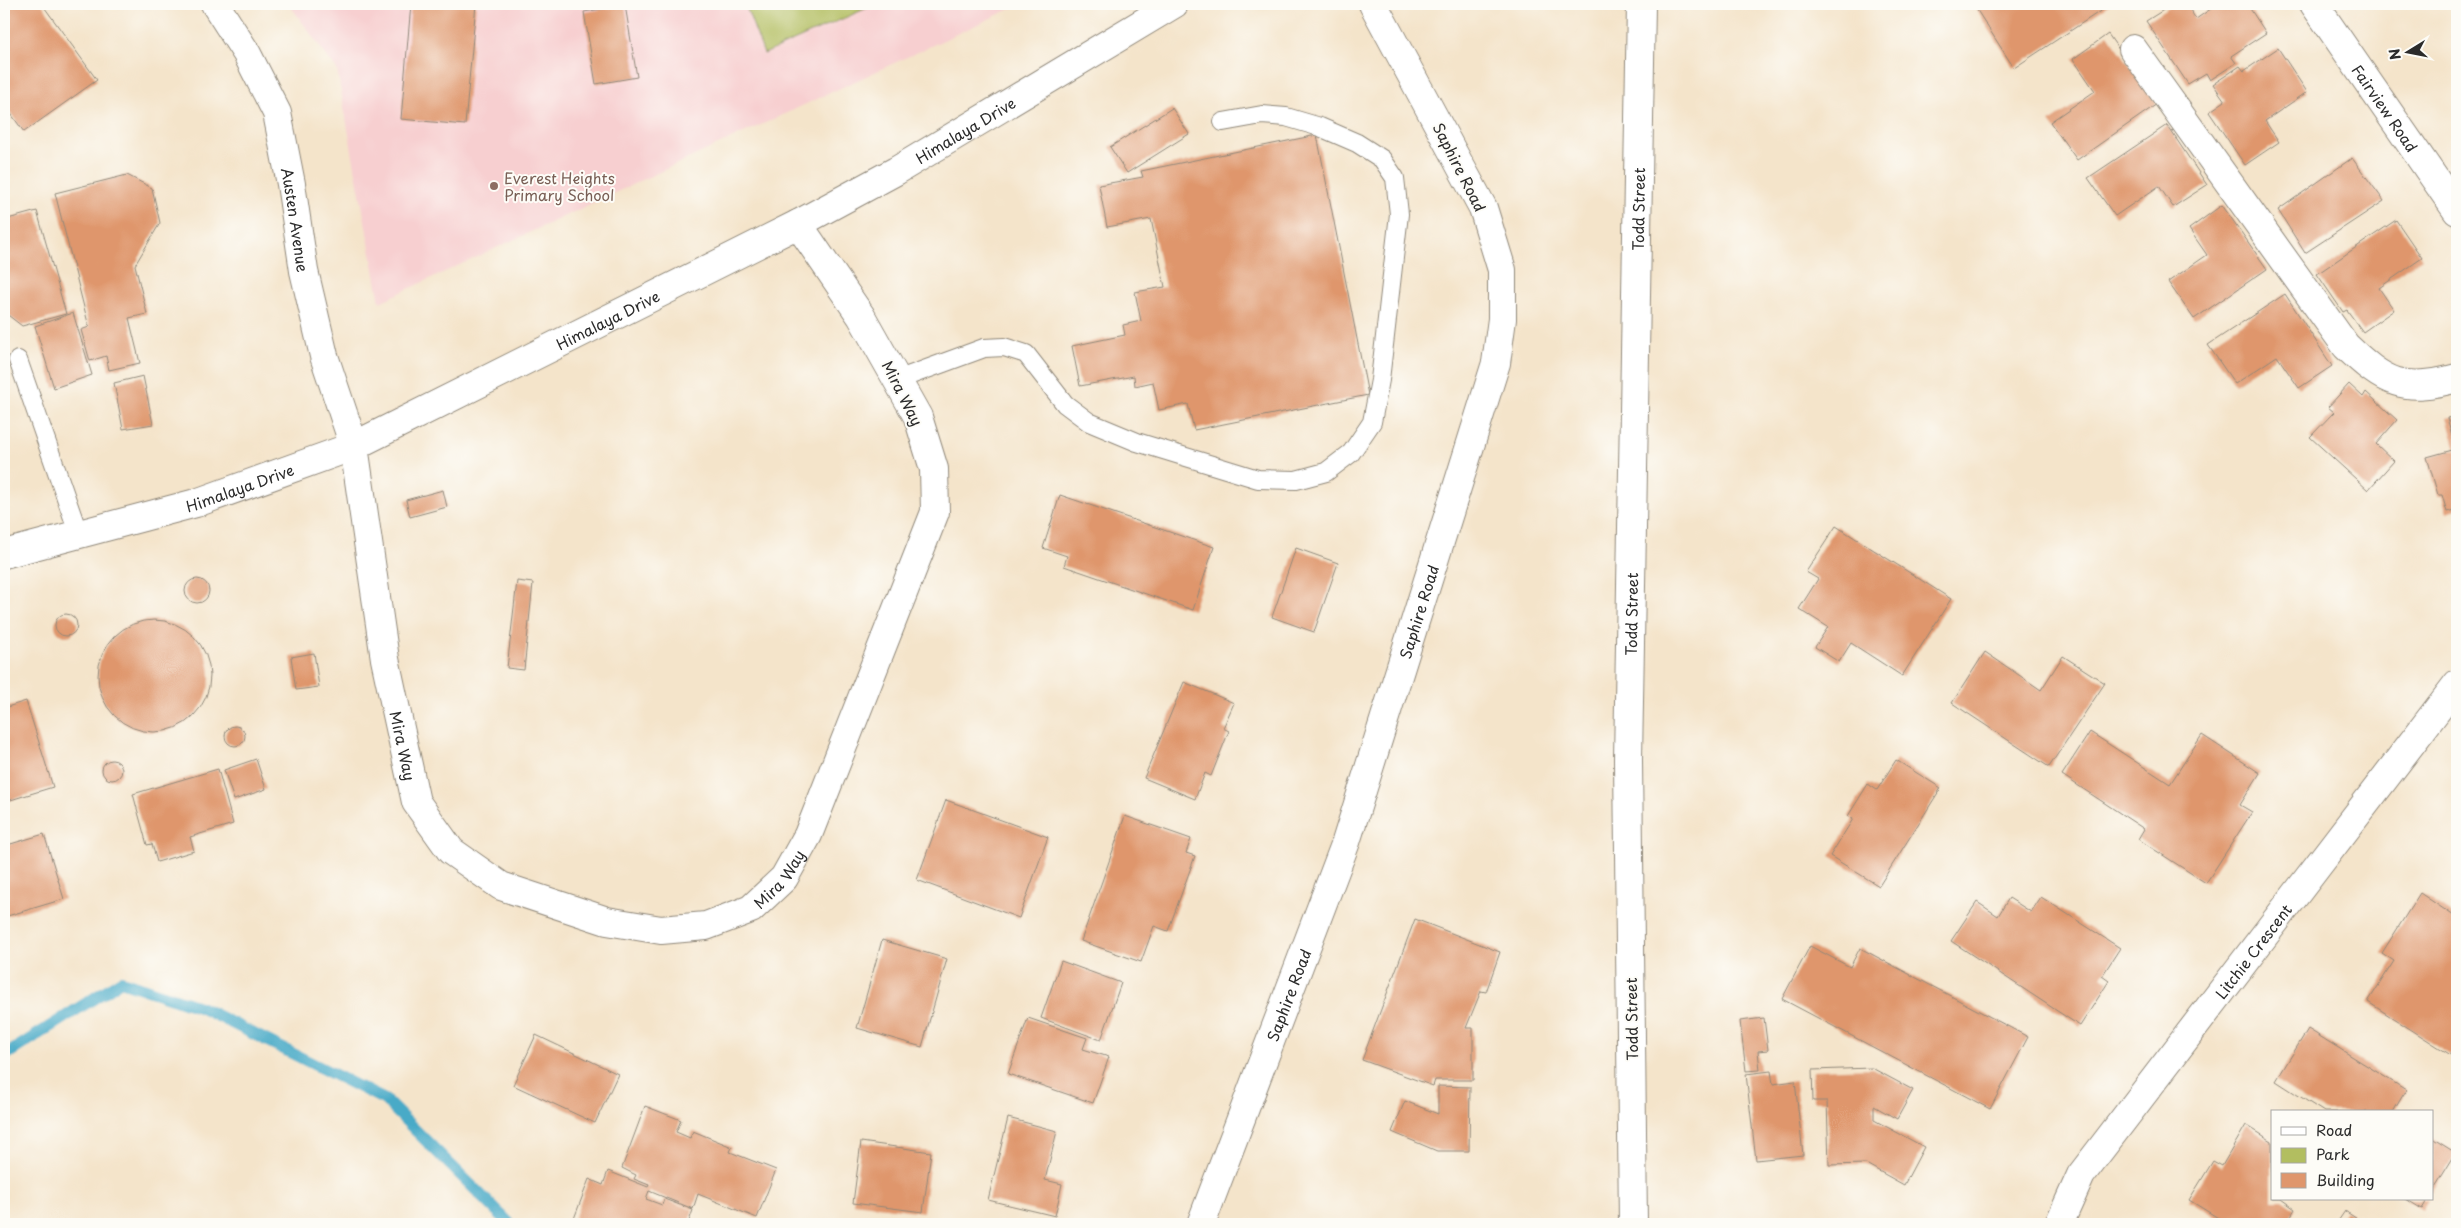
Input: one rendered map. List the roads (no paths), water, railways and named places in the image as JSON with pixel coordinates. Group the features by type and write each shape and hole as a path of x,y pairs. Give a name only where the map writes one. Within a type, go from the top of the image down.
{"street":[{"name":"Austen Avenue","path":"215,4 247,54 277,113 291,184 304,271 324,356 354,446"},
{"name":"Himalaya Drive","path":"4,554 196,503 354,446 798,224 896,171 1174,4"},
{"name":"Saphire Road","path":"1202,1224 1346,842 1496,363 1502,319 1502,270 1483,208 1373,4"},
{"name":"Todd Street","path":"1633,1224 1628,760 1641,4"},
{"name":"Fairview Road","path":"2314,4 2457,212"},
{"path":"2133,49 2346,346 2372,371 2401,384 2436,384 2457,378"},
{"name":"Mira Way","path":"354,446 385,660 416,802 451,851 501,886 607,921 661,930 706,926 751,909 784,878 808,836 935,512 934,469 918,417 861,316 798,224"},
{"name":"Litchie Crescent","path":"2059,1224 2081,1175 2457,684"}],"lane":[{"path":"897,380 984,348 1004,347 1026,354 1065,404 1089,422 1155,447 1258,479 1296,480 1326,472 1351,453 1372,422 1380,380 1399,214 1395,178 1382,158 1357,143 1320,127 1286,117 1262,115 1222,122"},
{"path":"18,360 79,535"}],"waterway":[{"path":"4,1056 121,981 202,1008 385,1100 510,1224"}],"place":[{"name":"Everest Heights Primary School","path":"494,186"}]}
